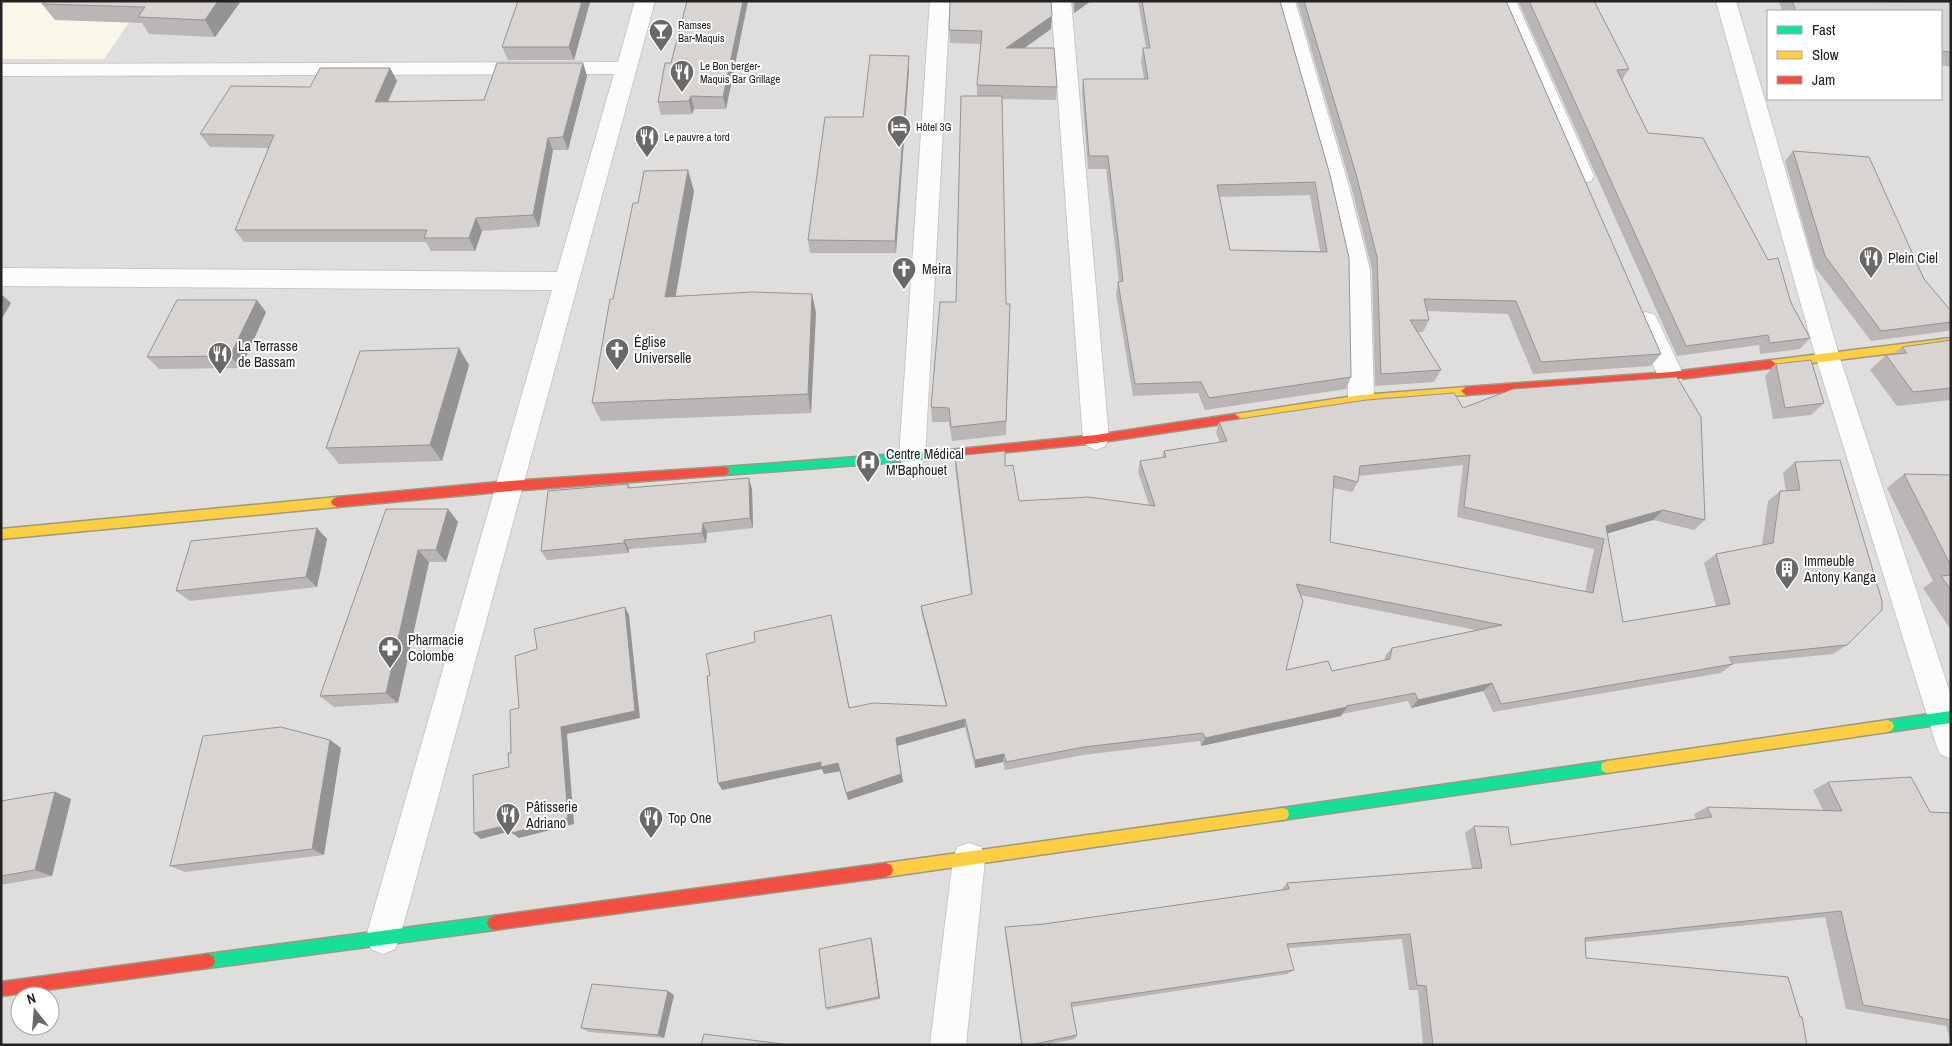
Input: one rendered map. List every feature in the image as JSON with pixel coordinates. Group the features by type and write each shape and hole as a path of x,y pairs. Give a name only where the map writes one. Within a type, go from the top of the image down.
{"street":[{"path":"383,937 645,1"},
{"path":"912,458 940,1"},
{"path":"1061,1 1096,439"},
{"path":"1285,1 1338,187 1358,270 1360,399"},
{"path":"1506,1 1590,193"},
{"path":"1726,1 1828,358 1947,717 1951,744"},
{"path":"1,70 627,68"},
{"path":"1,277 568,281"},
{"path":"1639,303 1671,376"},
{"path":"1,534 510,486 912,458 1096,439 1360,399 1671,376 1951,342"},
{"path":"1,989 969,859 1947,717"},
{"path":"948,1045 969,859"}],"shaded area":[{"path":"1,1 1951,1 1951,1045 1,1045"},
{"path":"1,1 144,1 104,59 1,59"}],"building":[{"path":"45,1 218,1 205,20 138,17 145,7 42,4"},
{"path":"518,1 582,1 569,47 502,47"},
{"path":"687,1 743,1 723,97 691,96 689,101 658,102 665,63 671,63"},
{"path":"950,1 1051,1 1052,16 1006,48 1054,48 1057,87 977,85 982,31 949,30"},
{"path":"1142,1 1280,1 1330,175 1349,258 1351,377 1209,398 1201,382 1135,384 1118,282 1123,281 1108,156 1089,156 1083,79 1148,79 1143,48 1150,48","holes":["1315,182 1327,252 1230,250 1217,185"]},
{"path":"1304,1 1506,1 1661,354 1541,362 1516,301 1424,299 1429,320 1410,320 1441,370 1381,374 1377,257 1356,174"},
{"path":"1529,1 1594,1 1629,69 1617,70 1648,133 1703,138 1768,260 1778,258 1791,303 1810,338 1770,343 1768,335 1686,346"},
{"path":"1792,1 1951,2 1951,52 1942,51 1942,10 1796,10"},
{"path":"870,55 909,56 895,241 808,240 825,117 863,117"},
{"path":"497,63 583,63 563,137 548,138 533,215 476,218 469,238 424,238 427,230 235,230 274,135 200,134 231,86 310,87 320,68 390,68 375,102 484,100"},
{"path":"961,96 1002,96 1006,304 1010,304 1006,421 951,427 949,408 931,407 940,302 956,302"},
{"path":"1793,151 1869,157 1924,279 1951,311 1951,322 1881,331 1825,256"},
{"path":"688,170 665,297 752,292 812,294 808,394 592,403 610,299 613,299 633,203 638,203 644,171"},
{"path":"177,300 257,300 230,356 147,357"},
{"path":"1951,340 1951,388 1913,392 1886,355 1907,353 1902,347"},
{"path":"459,348 430,445 326,448 360,351"},
{"path":"1811,360 1824,403 1785,408 1776,364"},
{"path":"1677,377 1701,417 1705,520 1663,510 1606,526 1623,622 1730,604 1716,554 1773,543 1780,491 1800,490 1795,462 1840,460 1882,601 1882,610 1847,645 1729,657 1733,664 1501,704 1492,683 1418,700 1415,693 1346,706 1205,738 1203,733 1084,747 1006,762 1004,754 975,760 965,719 896,738 901,774 846,793 838,763 821,767 821,762 718,783 707,676 710,675 706,654 755,642 754,632 831,615 849,708 873,703 947,706 921,606 972,594 955,456 1005,451 1005,466 1013,465 1019,501 1088,497 1155,506 1140,461 1166,457 1164,451 1227,441 1219,422 1367,400 1454,393 1463,408 1513,389","holes":["1470,455 1464,507 1604,539 1593,593 1330,542 1334,476 1358,482 1360,466","1296,584 1502,625 1392,648 1390,659 1332,671 1328,661 1286,670 1303,601"]},
{"path":"1904,474 1951,475 1951,566"},
{"path":"749,478 750,518 703,523 702,533 624,540 624,543 541,551 548,491 628,484 628,488"},
{"path":"386,509 448,509 436,550 418,550 386,693 320,696"},
{"path":"317,528 306,577 176,591 191,541"},
{"path":"1951,575 1951,590 1941,576"},
{"path":"625,607 635,711 561,727 568,818 512,833 512,824 474,833 473,775 509,767 508,753 511,753 510,710 519,708 515,656 537,649 534,629"},
{"path":"281,727 330,740 312,849 170,866 203,736"},
{"path":"1911,777 1930,812 1951,813 1951,1020 1863,1005 1841,911 1585,938 1586,958 1788,977 1800,1017 1802,1017 1807,1045 1433,1045 1426,986 1417,985 1410,934 1287,944 1294,970 1071,1003 1077,1035 1022,1045 1005,927 1044,924 1289,889 1287,883 1482,868 1474,826 1508,827 1511,845 1712,817 1707,807 1842,811 1828,782"},
{"path":"55,792 35,870 1,876 1,801"},
{"path":"871,938 879,997 826,1008 819,949"},
{"path":"592,984 668,991 658,1035 581,1028"},
{"path":"704,1034 790,1045 701,1045"}],"traffic: fast":[{"path":"724,471 950,454"},
{"path":"1888,726 1951,717"},
{"path":"1282,814 1607,767"},
{"path":"208,961 494,923"}],"traffic: slow":[{"path":"1771,364 1951,342"},
{"path":"1235,418 1361,399 1466,391"},
{"path":"1,534 337,502"},
{"path":"1607,767 1888,726"},
{"path":"886,870 1282,814"}],"traffic: jam":[{"path":"1466,391 1671,376 1771,364"},
{"path":"950,454 1096,439 1235,418"},
{"path":"337,502 510,486 724,471"},
{"path":"494,923 886,870"},
{"path":"1,989 208,961"}],"place":[{"name":"Ramses Bar-Maquis","path":"661,52"},
{"name":"Le Bon berger- Maquis Bar Grillage","path":"682,93"},
{"name":"Hôtel 3G","path":"899,148"},
{"name":"Le pauvre a tord","path":"647,158"},
{"name":"Plein Ciel","path":"1871,279"},
{"name":"Meira","path":"904,290"},
{"name":"Église Universelle","path":"617,371"},
{"name":"La Terrasse de Bassam","path":"220,375"},
{"name":"Centre Médical M'Baphouet","path":"868,483"},
{"name":"Immeuble Antony Kanga","path":"1787,590"},
{"name":"Pharmacie Colombe","path":"390,669"},
{"name":"Pâtisserie Adriano","path":"508,836"},
{"name":"Top One","path":"651,839"}]}
